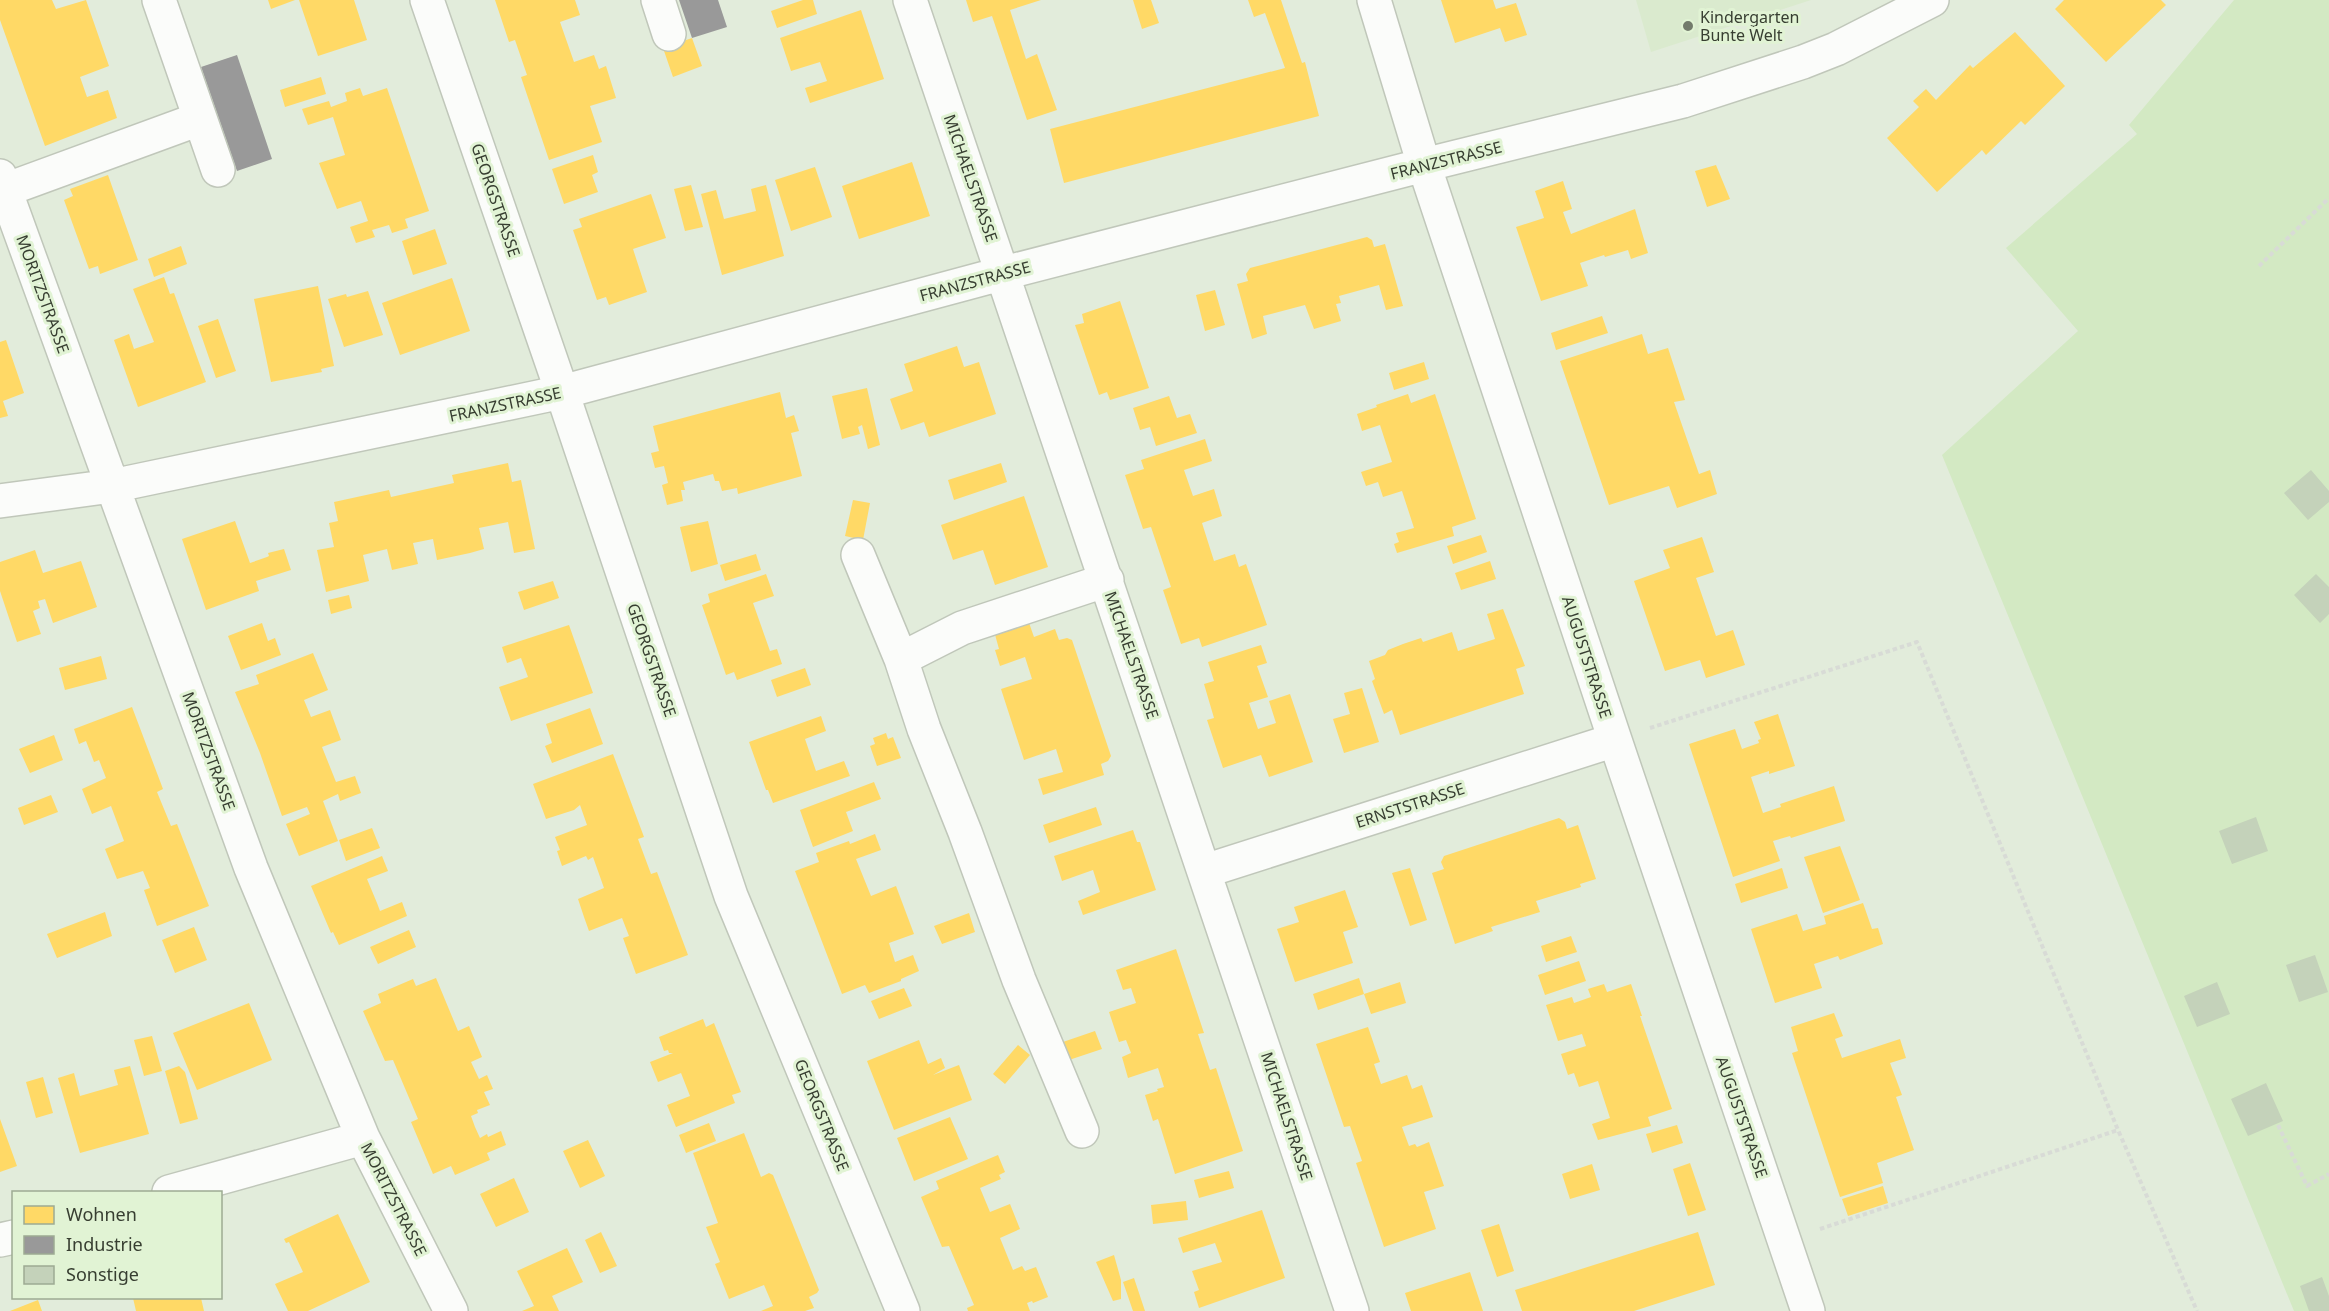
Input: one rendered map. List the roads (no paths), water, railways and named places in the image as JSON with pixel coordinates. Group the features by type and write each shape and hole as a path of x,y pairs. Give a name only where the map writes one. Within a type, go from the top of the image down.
{"street":[{"path":"159,0 218,170"},
{"name":"GEORGSTRASSE","path":"427,0 562,392 731,896 903,1311"},
{"path":"658,0 669,34"},
{"name":"MICHAELSTRASSE","path":"910,0 1004,273 1352,1311"},
{"name":"AUGUSTSTRASSE","path":"1374,0 1424,165 1808,1311"},
{"name":"FRANZSTRASSE","path":"0,501 112,486 562,392 1004,273 1683,101 1803,62 1932,0"},
{"path":"2,183 199,119"},
{"name":"MORITZSTRASSE","path":"2,183 251,868 363,1138 451,1311"},
{"path":"858,555 901,659 924,729 965,832 1019,980 1082,1131"},
{"path":"901,659 962,628 1107,580"},
{"name":"ERNSTSTRASSE","path":"1205,870 1615,740"},
{"path":"173,1191 363,1138"}],"place":[{"name":"Kindergarten Bunte Welt","path":"1688,26"}]}
